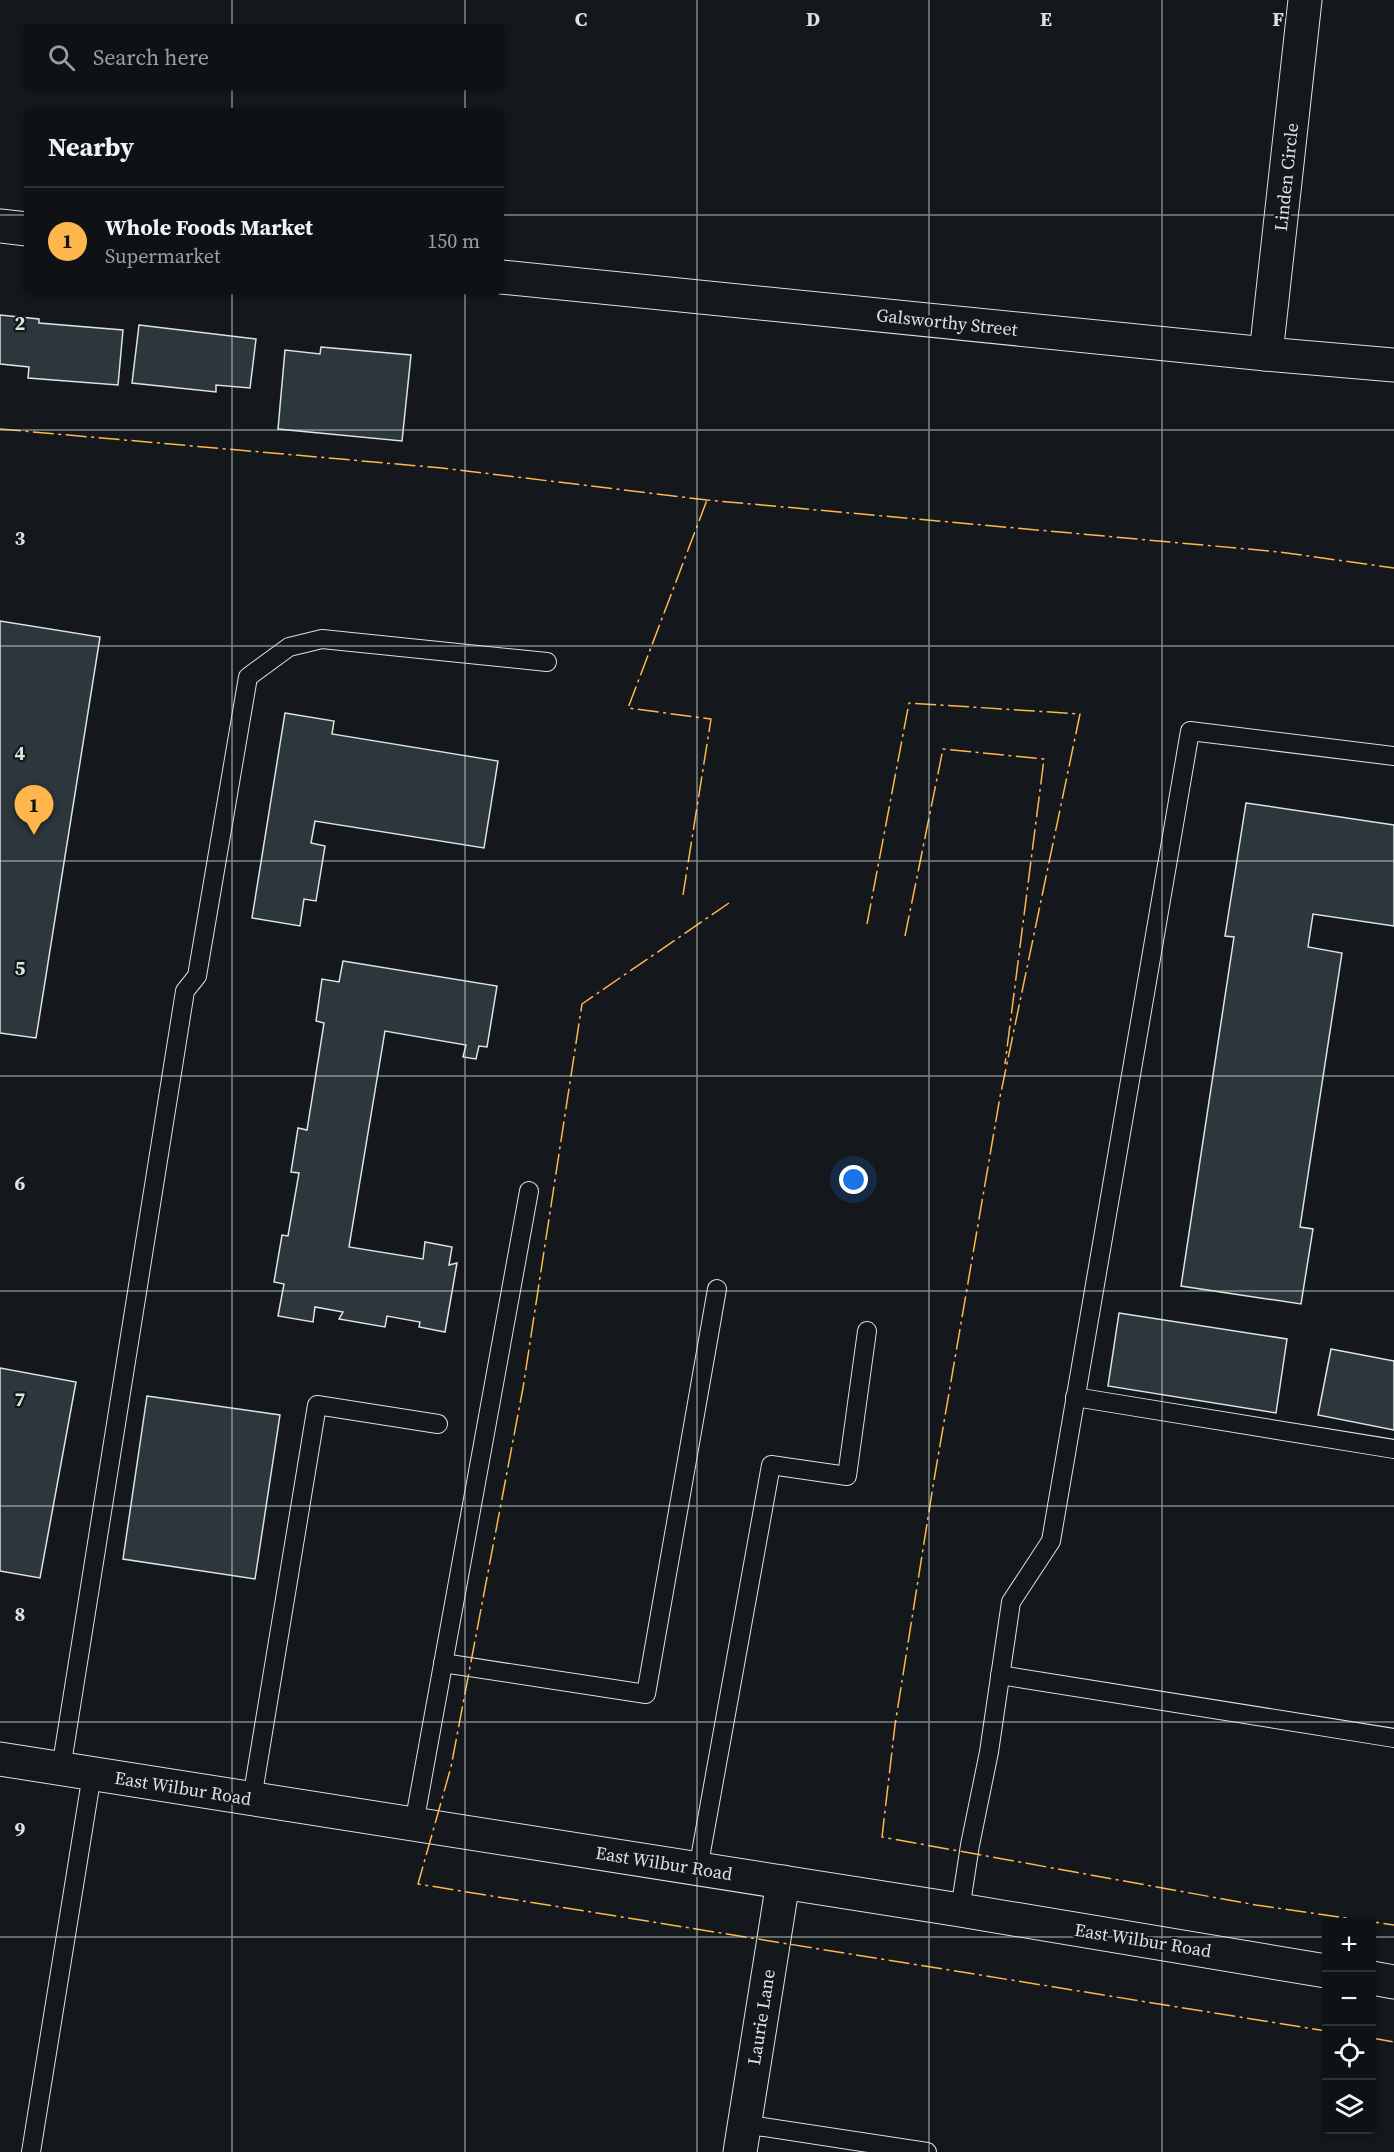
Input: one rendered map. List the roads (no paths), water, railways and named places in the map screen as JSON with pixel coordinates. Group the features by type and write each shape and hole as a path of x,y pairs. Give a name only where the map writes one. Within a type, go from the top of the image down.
{"street":[{"name":"Linden Circle","path":"1266,354 1305,0"},
{"path":"0,226 24,229"},
{"name":"Galsworthy Street","path":"504,277 1394,365"},
{"name":"East Wilbur Road","path":"0,1759 960,1910 1322,1970"},
{"name":"Laurie Lane","path":"742,2138 783,1882"},
{"path":"1376,1979 1394,1982"}],"lane":[{"path":"31,2152 77,1771 185,991 197,976 248,677 289,647 322,639 547,662"},
{"path":"960,1910 970,1845 989,1752 1011,1602 1051,1541 1190,730 1394,756"},
{"path":"414,1824 529,1191"},
{"path":"443,1663 646,1694 717,1289"},
{"path":"698,1869 771,1465 847,1476 867,1331"},
{"path":"1076,1397 1394,1449"},
{"path":"252,1799 317,1405 438,1424"},
{"path":"1000,1675 1394,1738"},
{"path":"742,2138 927,2152"}],"place":[{"name":"Whole Foods Market","path":"34,835"}]}
